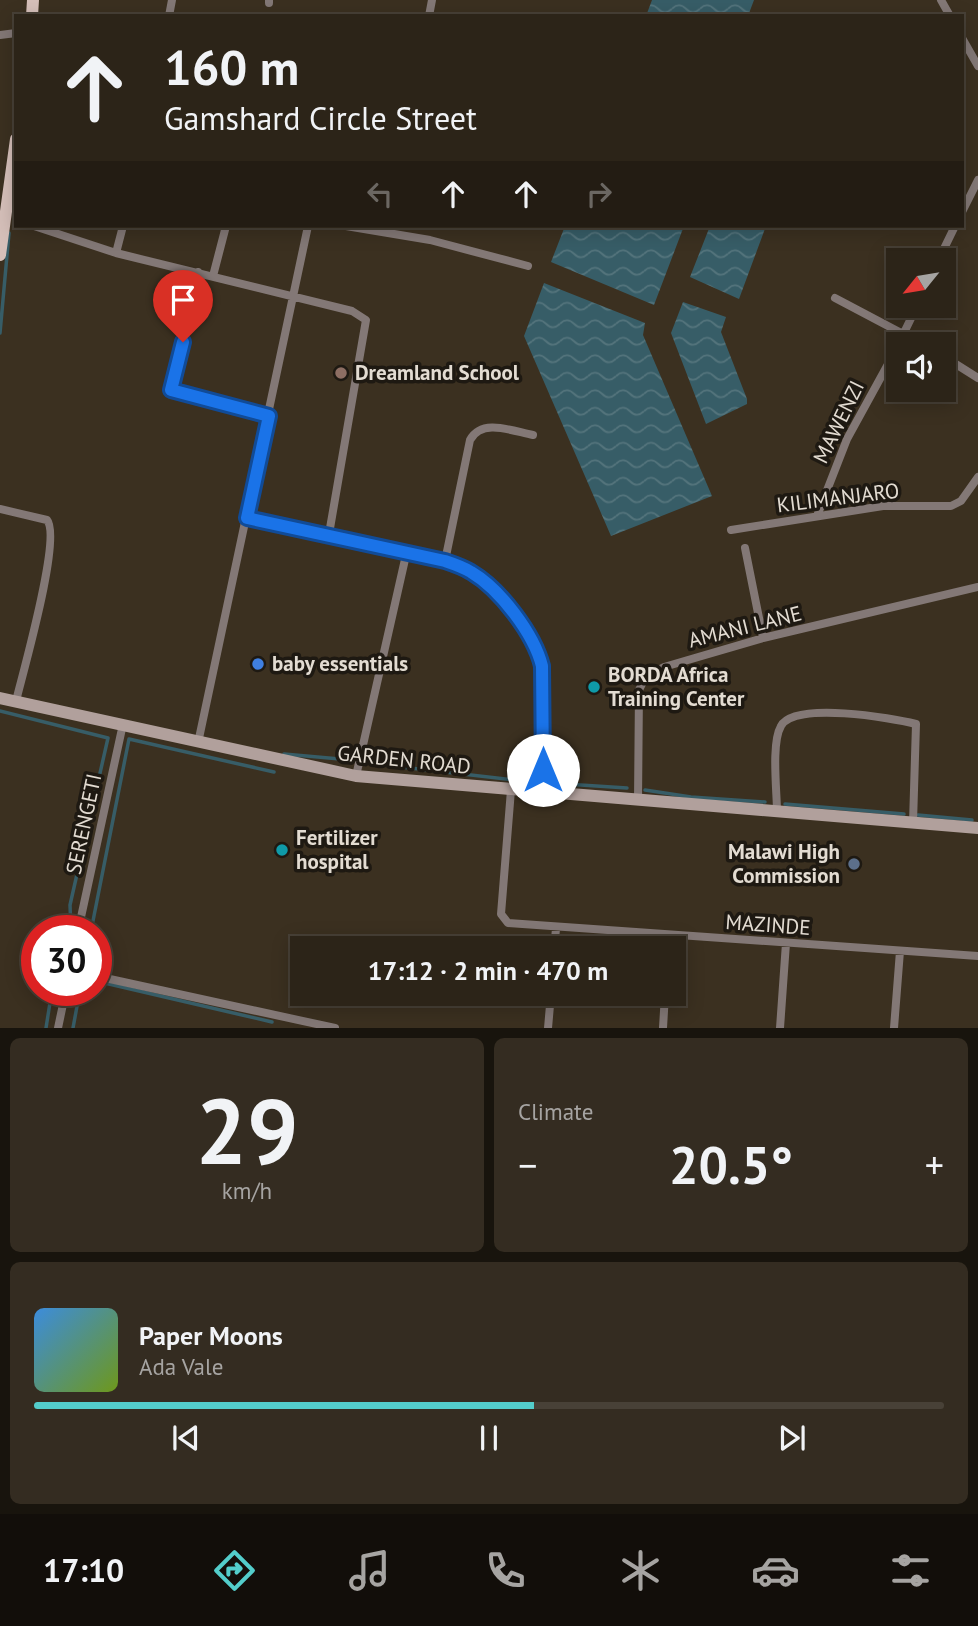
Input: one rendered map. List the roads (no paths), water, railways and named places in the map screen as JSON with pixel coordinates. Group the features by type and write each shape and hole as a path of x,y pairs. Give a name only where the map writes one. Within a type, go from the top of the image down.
{"main road":[{"path":"0,254 10,218 14,165"}],"street":[{"path":"964,42 978,66"},
{"path":"964,208 978,180"},
{"path":"40,228 116,253 352,311 366,320 330,534"},
{"path":"116,253 122,228"},
{"path":"214,276 226,228"},
{"path":"198,743 295,299 308,228"},
{"path":"358,228 430,240 528,266"},
{"path":"944,248 954,228"},
{"path":"198,272 171,390 269,416"},
{"path":"835,298 905,332"},
{"name":"MAWENZI","path":"905,332 911,318"},
{"path":"956,364 978,378"},
{"name":"MAWENZI","path":"817,516 847,439 886,367"},
{"path":"445,561 470,440 475,431 487,426 533,435"},
{"name":"KILIMANJARO","path":"731,530 883,506 951,506 961,501 978,477"},
{"path":"0,509 47,520 53,530 50,561 16,701"},
{"path":"247,518 330,534 407,555 445,561 471,572 490,587 539,654 544,682 544,793"},
{"path":"745,548 763,638"},
{"path":"356,776 407,555"},
{"name":"AMANI LANE","path":"638,801 639,690 646,676 664,667 763,638 978,587"},
{"name":"GARDEN ROAD","path":"0,698 356,776 978,827"},
{"path":"777,812 777,735 784,722 797,714 865,716 916,724 913,823"},
{"name":"SERENGETI","path":"81,915 123,724"},
{"name":"MAZINDE","path":"511,790 502,917 508,923 556,929 670,936"},
{"path":"555,936 556,929"},
{"name":"MAZINDE","path":"686,937 978,956"},
{"path":"780,1027 786,943"},
{"path":"894,1027 900,951"},
{"path":"112,979 335,1027"},
{"path":"58,1027 63,1006"},
{"path":"548,1027 550,1006"},
{"path":"663,1027 665,1006"},
{"path":"281,1027 284,1017"}],"water":[{"path":"652,0 754,0 749,14 647,14"},
{"path":"564,228 683,228 654,305 551,262"},
{"path":"709,228 765,228 739,299 690,277"},
{"path":"544,283 645,323 643,335 712,496 611,536 524,336"},
{"path":"683,302 726,317 721,332 747,399 747,404 706,424 671,333"}],"waterway":[{"path":"0,333 9,233"},
{"path":"0,711 108,738 70,905 70,915"},
{"path":"94,915 129,739 274,772"},
{"path":"284,754 351,760"},
{"path":"367,763 531,782"},
{"path":"550,783 627,788"},
{"path":"645,790 691,797 765,802"},
{"path":"785,804 904,814"},
{"path":"918,815 972,820"},
{"path":"112,985 272,1022"},
{"path":"46,1028 49,1006"},
{"path":"73,1028 77,1006"}],"place":[{"name":"Dreamland School","path":"341,373"},
{"name":"baby essentials","path":"258,664"},
{"name":"BORDA Africa Training Center","path":"594,687"},
{"name":"Fertilizer hospital","path":"282,850"},
{"name":"Malawi High Commission","path":"854,864"}]}
